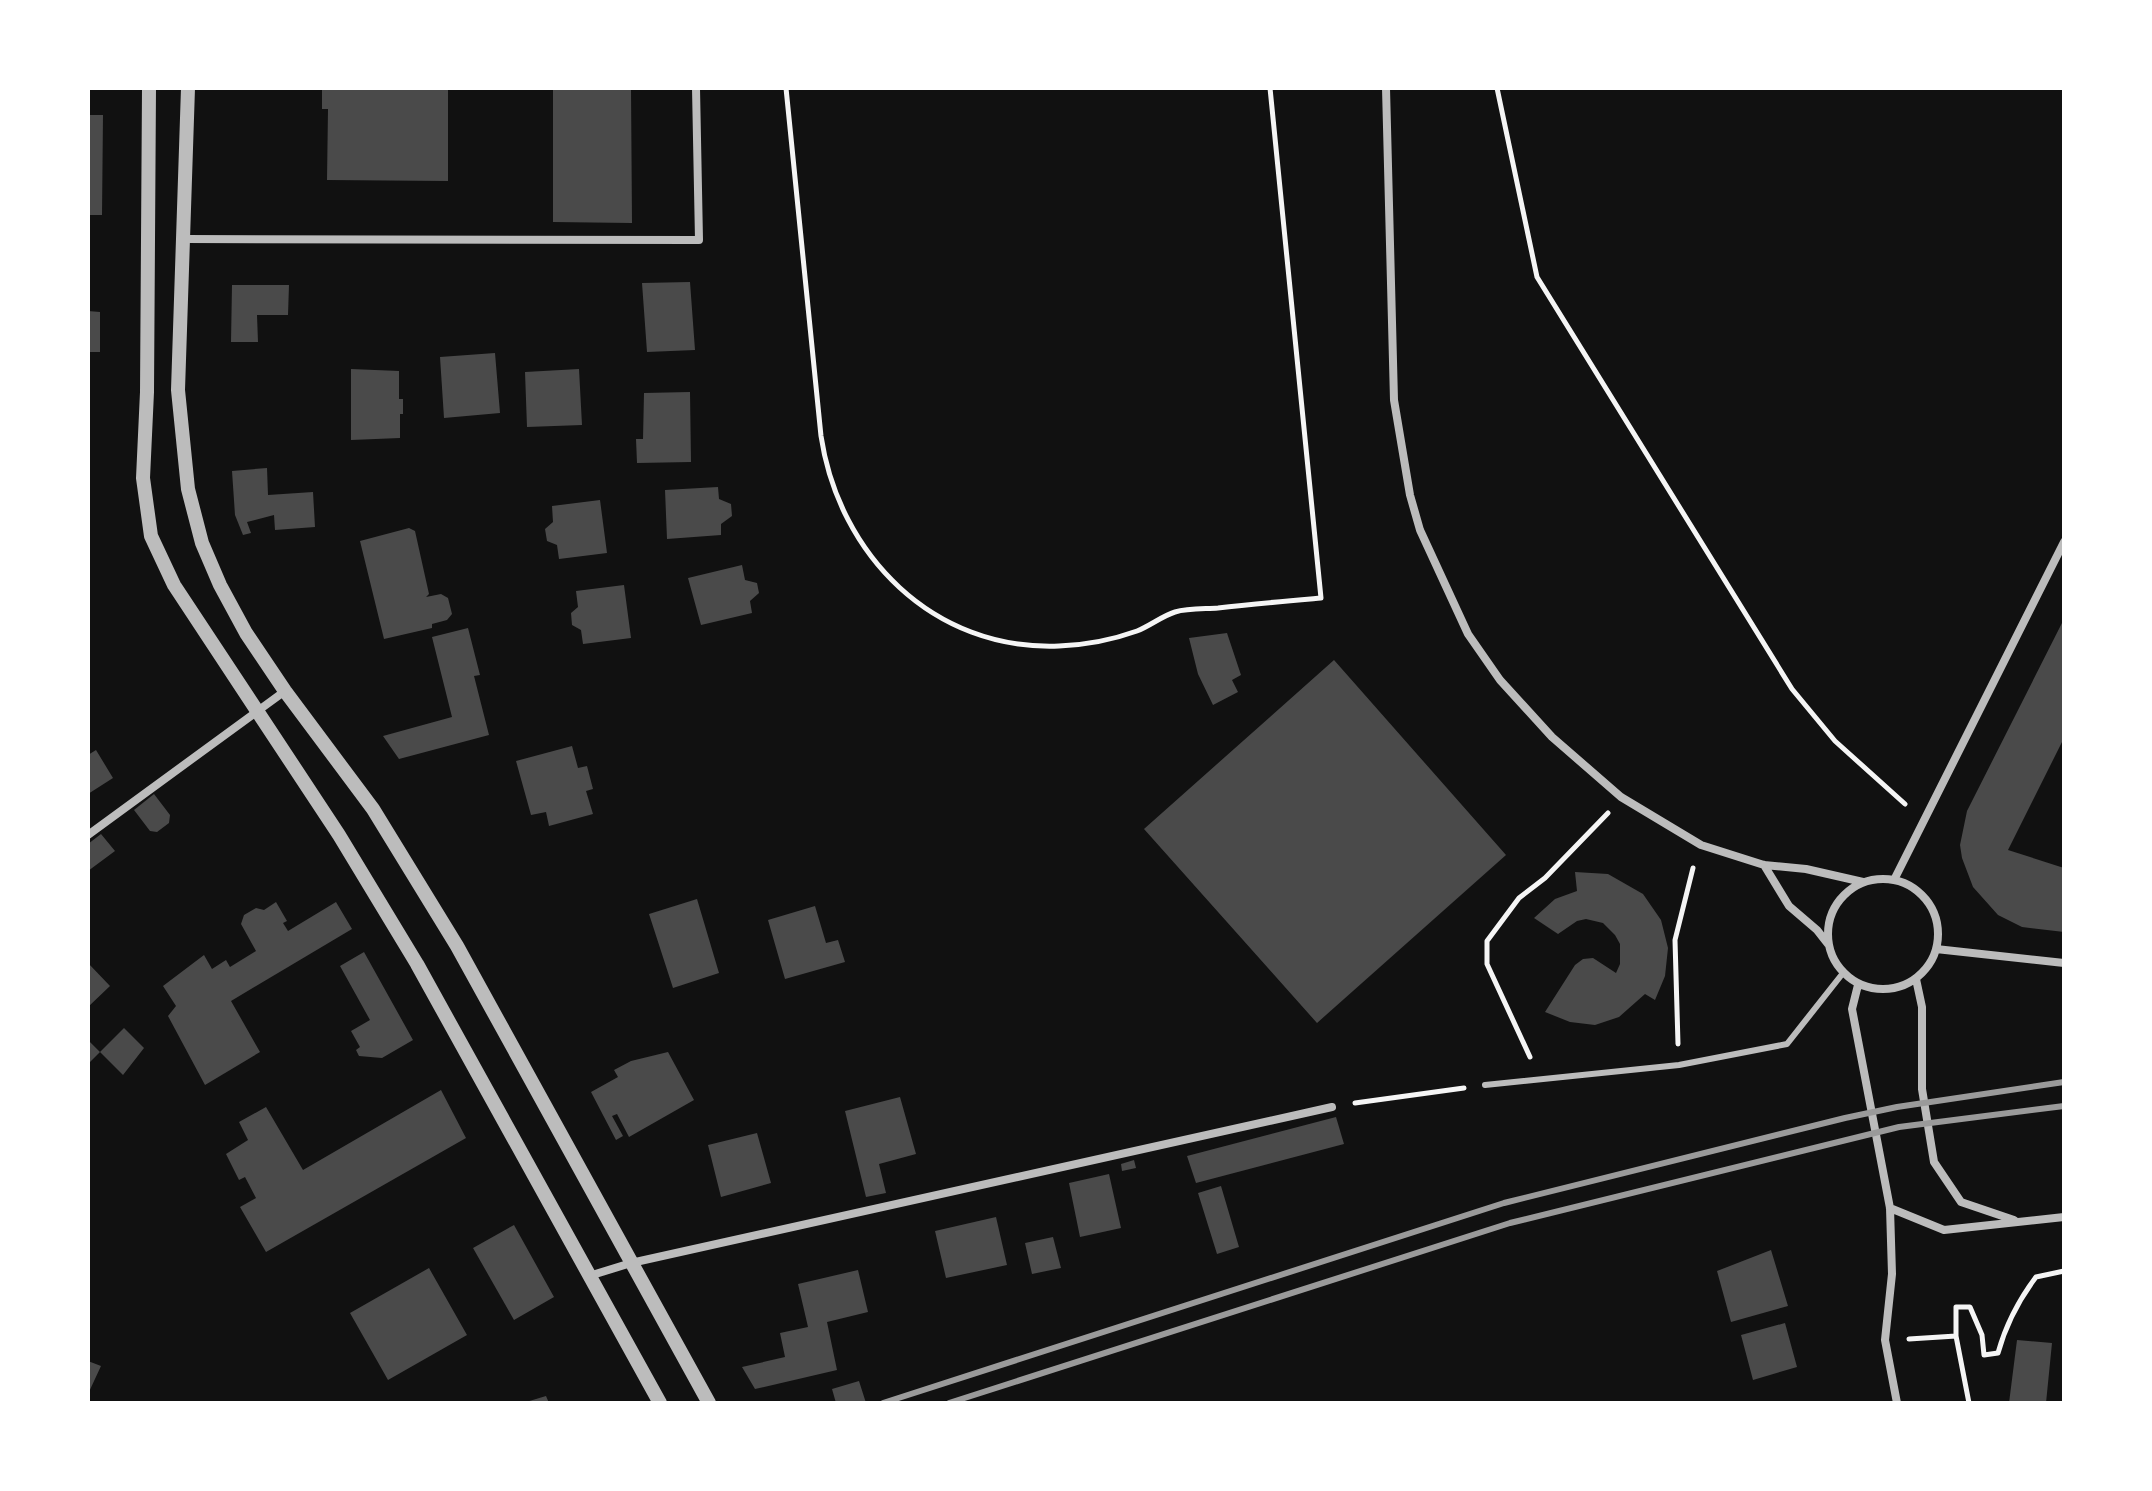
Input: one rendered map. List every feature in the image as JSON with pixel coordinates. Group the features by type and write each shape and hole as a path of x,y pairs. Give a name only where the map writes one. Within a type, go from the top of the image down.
{"street":[{"path":"149,88 147,392 143,478 151,536 174,585 339,835 417,964 660,1403"},
{"path":"188,88 178,390 188,489 202,543 246,633 373,809 442,921 709,1403"},
{"path":"185,239 699,240 696,88"},
{"path":"1386,88 1394,400 1410,495 1433,562 1468,634 1500,680 1552,737 1621,797 1701,845 1764,865 1806,869 1863,882"},
{"path":"1894,880 2064,542"},
{"path":"88,835 285,691"},
{"path":"1764,865 1789,906 1828,944"},
{"path":"1894,880 1911,886 1925,898 1934,913 1938,931 1936,949 1929,965 1916,979 1888,990 1858,985 1833,960 1828,944 1828,924 1834,906 1847,892 1863,882 1894,880"},
{"path":"1936,949 2064,963"},
{"path":"1916,979 1922,1007 1922,1089 1934,1162 1961,1202 2014,1220"},
{"path":"1858,985 1852,1009 1890,1208 1892,1274 1885,1340 1897,1403"},
{"path":"589,1276 631,1263 1332,1107"},
{"path":"1890,1208 1944,1230 2014,1220 2064,1217"}],"lane":[{"path":"1485,1085 1679,1065 1787,1044 1843,973"}],"path":[{"path":"786,88 821,436 829,476 843,514 877,565 906,593 931,611 997,639 1057,646 1117,637 1175,612 1321,598 1270,88"},
{"path":"1497,88 1537,277 1792,689 1835,741 1923,820"},
{"path":"1541,1080 1487,964 1487,941 1519,898 1545,878 1590,834"},
{"path":"1679,1065 1675,940 1687,882 1701,845"},
{"path":"1332,1107 1485,1085"},
{"path":"1969,1403 1956,1336 1956,1307 1970,1307 1982,1335 1984,1355 1998,1353 2006,1326 2020,1298 2036,1277 2064,1271"},
{"path":"1885,1340 1956,1336"}],"building":[{"path":"322,88 448,88 448,181 327,180 328,109 322,109"},
{"path":"553,88 631,88 632,223 553,222"},
{"path":"88,115 103,115 102,215 88,215"},
{"path":"690,282 695,350 647,352 642,283"},
{"path":"232,285 289,285 288,315 257,315 258,342 231,342"},
{"path":"88,311 100,312 100,352 88,352"},
{"path":"495,353 500,413 444,418 440,357"},
{"path":"351,369 399,371 399,399 403,399 400,438 351,440"},
{"path":"579,369 582,425 527,427 525,372"},
{"path":"690,392 691,462 637,463 636,439 643,439 644,393"},
{"path":"267,468 268,495 313,492 315,527 275,530 274,515 247,522 251,533 243,535 235,515 232,471"},
{"path":"718,487 719,499 731,504 732,516 721,524 721,535 667,539 665,490"},
{"path":"600,500 607,553 559,559 557,545 547,541 545,529 553,522 552,506"},
{"path":"409,528 415,531 429,594 426,597 441,594 448,598 452,614 447,620 432,624 432,628 384,639 360,541"},
{"path":"742,565 745,580 757,583 759,593 750,601 752,613 701,625 688,578"},
{"path":"624,585 631,638 583,644 581,630 572,625 571,613 578,607 576,591"},
{"path":"2064,619 2064,738 2008,850 2064,868 2064,932 2022,927 1998,915 1973,887 1960,845 1967,811"},
{"path":"468,628 480,675 474,676 489,735 399,759 383,736 452,717 432,637"},
{"path":"1227,633 1241,675 1232,680 1238,692 1213,705 1198,674 1189,638"},
{"path":"1334,660 1506,855 1317,1023 1144,829"},
{"path":"572,746 578,768 587,766 593,789 586,791 593,814 549,826 546,812 531,815 516,761"},
{"path":"96,750 113,778 88,794 88,755"},
{"path":"154,794 170,815 169,823 157,832 150,831 134,810"},
{"path":"101,834 115,851 88,871 88,844"},
{"path":"1575,872 1608,874 1643,894 1661,920 1668,948 1665,976 1655,1000 1645,994 1619,1017 1595,1025 1570,1022 1545,1012 1575,965 1583,959 1593,958 1616,973 1620,964 1620,944 1603,923 1586,919 1577,921 1558,934 1534,918 1555,899 1577,891"},
{"path":"697,899 719,973 673,988 649,914"},
{"path":"276,902 287,921 283,923 288,931 336,902 352,929 231,1001 260,1052 205,1085 168,1016 176,1006 163,986 204,955 212,969 226,960 230,967 256,951 241,924 244,915 256,908 264,910"},
{"path":"815,906 826,943 838,940 845,962 785,979 768,920"},
{"path":"364,952 413,1040 382,1058 359,1056 356,1050 360,1047 351,1031 370,1020 340,966"},
{"path":"88,963 110,986 88,1007"},
{"path":"124,1028 144,1048 123,1075 100,1052"},
{"path":"88,1040 100,1052 88,1064"},
{"path":"668,1052 694,1100 629,1137 617,1114 612,1116 623,1136 616,1140 591,1092 618,1077 614,1070 631,1061"},
{"path":"441,1090 466,1138 266,1252 240,1207 256,1198 245,1177 239,1180 226,1154 248,1140 239,1122 266,1107 303,1170"},
{"path":"900,1097 916,1154 879,1164 886,1193 866,1197 845,1111"},
{"path":"1336,1117 1344,1144 1196,1183 1187,1156"},
{"path":"757,1133 771,1183 721,1197 708,1145"},
{"path":"1134,1160 1136,1168 1122,1171 1121,1164"},
{"path":"1109,1174 1121,1228 1080,1237 1069,1183"},
{"path":"1221,1186 1239,1247 1217,1254 1198,1193"},
{"path":"996,1217 1007,1265 946,1278 935,1231"},
{"path":"514,1225 554,1297 514,1320 473,1248"},
{"path":"1053,1237 1061,1268 1032,1274 1025,1243"},
{"path":"1771,1250 1788,1306 1731,1322 1717,1271"},
{"path":"429,1268 467,1335 388,1380 350,1313"},
{"path":"858,1270 868,1312 827,1322 837,1370 755,1389 742,1367 785,1357 780,1333 808,1327 798,1284"},
{"path":"1785,1323 1797,1367 1753,1380 1741,1335"},
{"path":"2017,1340 2052,1343 2046,1403 2009,1403"},
{"path":"88,1361 101,1366 88,1394"},
{"path":"859,1381 866,1403 836,1403 832,1389"},
{"path":"546,1396 549,1403 526,1403 526,1402"}],"railway":[{"path":"883,1403 1504,1203 1845,1118 1897,1107 2064,1082"},
{"path":"949,1403 1510,1223 1899,1127 2064,1106"}]}
